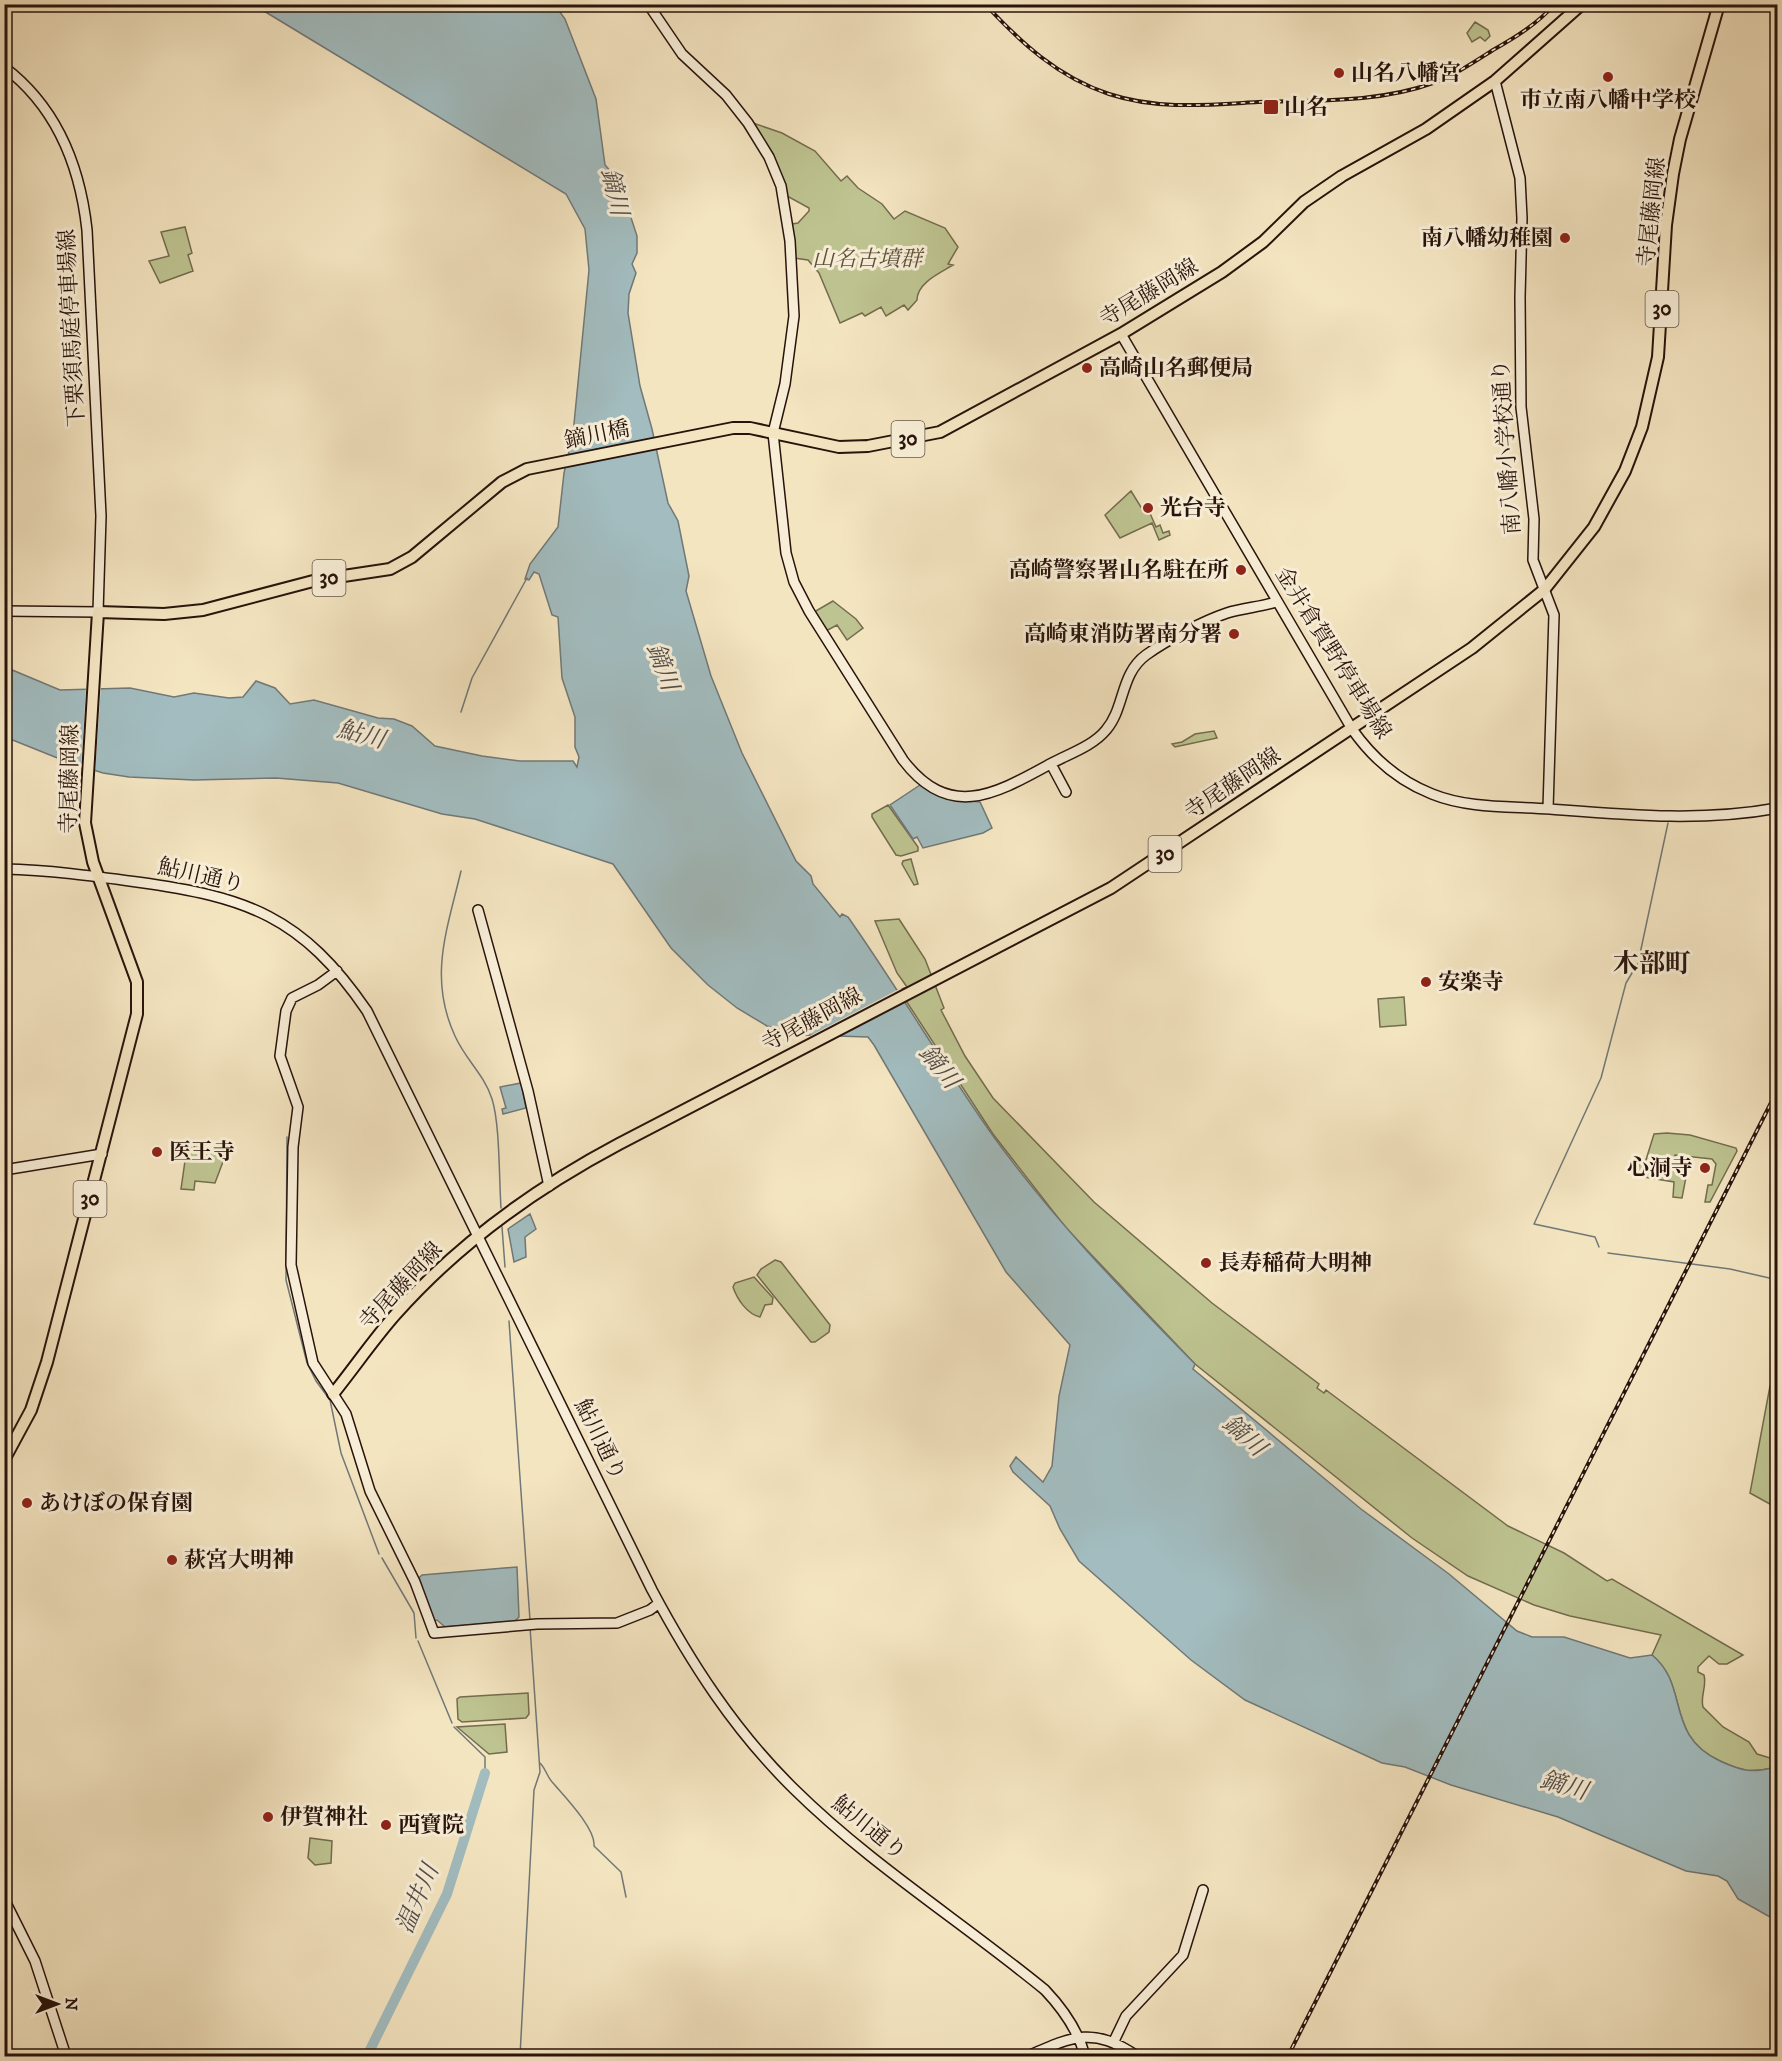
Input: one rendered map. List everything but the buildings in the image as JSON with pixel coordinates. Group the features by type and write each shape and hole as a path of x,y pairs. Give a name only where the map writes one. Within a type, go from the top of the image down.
{"main road":[{"name":"寺尾藤岡線","path":"673,439 733,428 772,433 827,446 856,447 940,432 1121,334 1247,254 1304,202 1342,176 1426,129 1496,81 1582,4"},
{"name":"寺尾藤岡線","path":"333,1394 395,1315 478,1235 549,1186 627,1140 943,973 1111,888 1472,648 1544,590 1572,557 1599,519 1625,471 1642,427 1658,357 1666,225 1673,174 1683,129 1719,4"},
{"name":"鏑川橋","path":"98,617 203,610 310,581 390,568 412,557 502,482 530,468 673,439"},
{"name":"寺尾藤岡線","path":"4,1460 31,1410 42,1380 134,1030 139,996 135,975 97,876 86,832 86,792 98,617"}],"street":[{"path":"648,4 682,54 726,95 748,123 769,157 781,186 790,241 794,316 785,384 772,433 786,553 794,582 815,622 909,768 939,791 971,797 998,792 1091,742 1105,732 1115,716 1129,676 1146,655 1226,613 1276,602"},
{"name":"下栗須馬庭停車場線","path":"4,67 36,97 55,124 73,160 84,201 101,516 98,617"},
{"name":"南八幡小学校通り","path":"1496,81 1520,178 1522,218 1521,407 1534,519 1533,560 1554,615 1548,809"},
{"name":"金井倉賀野停車場線","path":"1121,334 1352,729 1380,763 1401,778 1433,795 1475,805 1664,818 1732,816 1778,807"},
{"path":"4,611 98,617"},
{"path":"1051,764 1066,792"},
{"name":"鮎川通り","path":"4,869 97,876 194,890 234,900 282,924 315,948 337,971 367,1011 659,1603 703,1680 726,1713 792,1787 879,1861 1045,1990 1061,2007 1079,2038 1085,2056"},
{"path":"478,910 528,1091 549,1186"},
{"path":"337,971 318,985 292,998 286,1011 279,1056 298,1107 293,1147 291,1265 293,1283 313,1362 346,1414 370,1491 415,1582 434,1633 532,1624 617,1623 650,1610 659,1603"},
{"path":"4,1170 102,1154"},
{"path":"1114,2041 1126,2016 1167,1975 1183,1955 1203,1890"},
{"path":"4,1899 35,1961 66,2056"},
{"path":"1028,2056 1079,2038 1093,2036 1114,2041 1137,2056"}],"green space":[{"path":"1475,22 1488,30 1490,36 1485,41 1480,37 1472,42 1467,33"},
{"name":"山名古墳群","path":"751,124 782,133 815,151 841,181 847,176 858,188 882,204 894,219 905,211 945,228 958,247 948,264 953,265 936,275 921,288 917,300 908,310 904,305 886,316 881,307 865,316 862,313 840,323 819,273 808,260 794,258 792,224 798,223 809,208 787,196"},
{"path":"185,227 192,253 188,255 193,271 160,283 149,261 169,256 161,232"},
{"path":"1131,491 1144,512 1149,511 1156,527 1160,525 1163,533 1169,531 1170,535 1159,540 1152,523 1120,538 1105,515"},
{"path":"833,601 856,619 863,628 847,640 837,625 826,631 814,612"},
{"path":"1214,731 1217,738 1175,747 1172,744 1182,742 1195,734"},
{"path":"888,805 918,847 918,851 901,856 896,855 872,817 872,814"},
{"path":"911,859 918,884 914,885 902,864 903,861"},
{"path":"899,919 925,959 944,1008 941,1010 965,1056 993,1098 1094,1202 1212,1303 1319,1384 1317,1388 1324,1393 1326,1390 1508,1526 1564,1553 1607,1581 1612,1579 1743,1655 1727,1664 1719,1664 1709,1656 1698,1667 1698,1672 1704,1675 1705,1679 1703,1707 1723,1727 1749,1742 1757,1754 1777,1760 1777,1767 1754,1771 1735,1767 1703,1750 1691,1738 1684,1724 1671,1681 1664,1667 1652,1655 1661,1635 1570,1616 1534,1605 1468,1576 1412,1538 1195,1364 1066,1228 993,1134 899,990 907,987 897,973 875,921"},
{"path":"1404,997 1406,1025 1380,1027 1378,999"},
{"path":"1654,1134 1690,1135 1736,1148 1737,1151 1710,1202 1705,1202 1708,1185 1712,1185 1716,1164 1712,1159 1675,1155 1673,1170 1687,1172 1682,1198 1673,1197 1674,1182 1637,1176 1639,1163 1645,1163"},
{"path":"195,1141 198,1142 198,1147 212,1149 213,1146 220,1146 224,1159 215,1183 195,1181 194,1190 181,1189 187,1147 194,1149"},
{"path":"775,1260 781,1262 830,1325 829,1332 815,1342 811,1342 757,1275 761,1269"},
{"path":"754,1277 773,1298 772,1304 765,1305 760,1317 751,1313 743,1305 733,1287 735,1283"},
{"path":"1777,1372 1777,1508 1750,1493 1770,1386"},
{"path":"528,1693 529,1714 526,1718 462,1722 458,1719 457,1699 460,1697"},
{"path":"505,1724 507,1752 489,1754 457,1727"},
{"path":"310,1838 332,1841 331,1863 315,1865 308,1858"}],"water":[{"path":"254,5 555,5 565,19 596,99 605,165 613,174 624,196 637,236 637,253 632,264 636,273 629,294 628,313 640,386 668,503 678,521 689,576 686,591 711,676 742,753 796,861 811,876 813,884 840,917 842,914 848,917 1014,1164 1088,1253 1195,1364 1193,1369 1361,1509 1449,1574 1517,1631 1532,1637 1564,1637 1630,1658 1652,1655 1664,1667 1671,1681 1684,1724 1691,1738 1703,1750 1720,1761 1742,1769 1754,1771 1777,1767 1777,1921 1738,1899 1727,1881 1718,1876 1686,1871 1558,1817 1451,1785 1405,1767 1382,1763 1245,1700 1191,1660 1079,1561 1060,1529 1050,1506 1013,1472 1010,1466 1016,1457 1043,1482 1052,1466 1059,1396 1070,1345 1006,1272 874,1045 868,1037 805,1035 767,1026 737,1008 708,985 671,948 613,864 475,819 442,814 338,783 276,778 194,780 129,777 103,773 65,761 5,737 5,667 60,690 130,688 174,697 194,693 229,698 243,697 256,681 275,688 290,704 314,700 378,718 394,719 412,726 435,746 520,761 573,761 577,767 579,757 575,747 575,717 562,678 558,617 552,615 539,574 534,572 529,580 525,579 530,564 558,527 564,473 573,434 589,270 585,229 566,194"},
{"path":"920,785 944,798 980,802 992,828 983,833 923,848 917,837 913,839 890,805"},
{"path":"521,1083 526,1108 503,1114 502,1109 506,1108 500,1087"},
{"path":"530,1214 536,1229 525,1237 526,1257 514,1262 508,1229"},
{"path":"517,1567 519,1617 515,1621 445,1627 437,1620 434,1621 419,1578 422,1575"}],"pier":[{"path":"101,685 95,774 81,769 86,687"},
{"path":"901,988 907,998 820,1036 806,1038"}],"waterway":[{"path":"461,712 472,678 527,578"},
{"path":"1599,1247 1595,1237 1534,1224 1601,1078 1626,983 1638,963 1668,823"},
{"path":"461,871 443,954 441,974 443,994 447,1015 455,1036 489,1090 495,1110 501,1208"},
{"path":"287,1137 286,1280 307,1363 316,1381 330,1400 341,1453 379,1554"},
{"path":"502,1227 505,1267"},
{"path":"1608,1253 1730,1269 1778,1280"},
{"path":"509,1321 530,1620"},
{"path":"382,1558 414,1613 416,1638"},
{"path":"520,2056 534,1790 540,1772 530,1627"},
{"path":"418,1641 452,1723"},
{"name":"温井川","path":"454,1727 485,1757 485,1773"},
{"path":"540,1763 551,1781 585,1822 594,1846 621,1872 626,1897"},
{"name":"温井川","path":"367,2056 447,1894 485,1773"}],"railway":[{"path":"985,4 1041,57 1073,78 1091,87 1127,99 1182,105 1347,99 1412,89 1441,80 1464,68 1526,30 1555,4"},
{"path":"1288,2056 1778,1089"}],"place":[{"name":"山名八幡宮","path":"1339,73"},
{"name":"市立南八幡中学校","path":"1608,77"},
{"name":"山名","path":"1271,107"},
{"name":"南八幡幼稚園","path":"1565,238"},
{"name":"高崎山名郵便局","path":"1087,368"},
{"name":"光台寺","path":"1148,508"},
{"name":"高崎警察署山名駐在所","path":"1241,570"},
{"name":"高崎東消防署南分署","path":"1234,634"},
{"name":"安楽寺","path":"1426,982"},
{"name":"医王寺","path":"157,1152"},
{"name":"心洞寺","path":"1705,1168"},
{"name":"長寿稲荷大明神","path":"1206,1263"},
{"name":"あけぼの保育園","path":"27,1503"},
{"name":"萩宮大明神","path":"172,1560"},
{"name":"伊賀神社","path":"268,1817"},
{"name":"西寶院","path":"386,1825"}],"district":[{"name":"木部町","path":"1652,964"}],"water label":[{"name":"鏑川","path":"614,192"},
{"name":"鏑川","path":"662,667"},
{"name":"鮎川","path":"361,735"},
{"name":"鏑川","path":"939,1067"},
{"name":"鏑川","path":"1244,1436"},
{"name":"鏑川","path":"1564,1786"}]}
